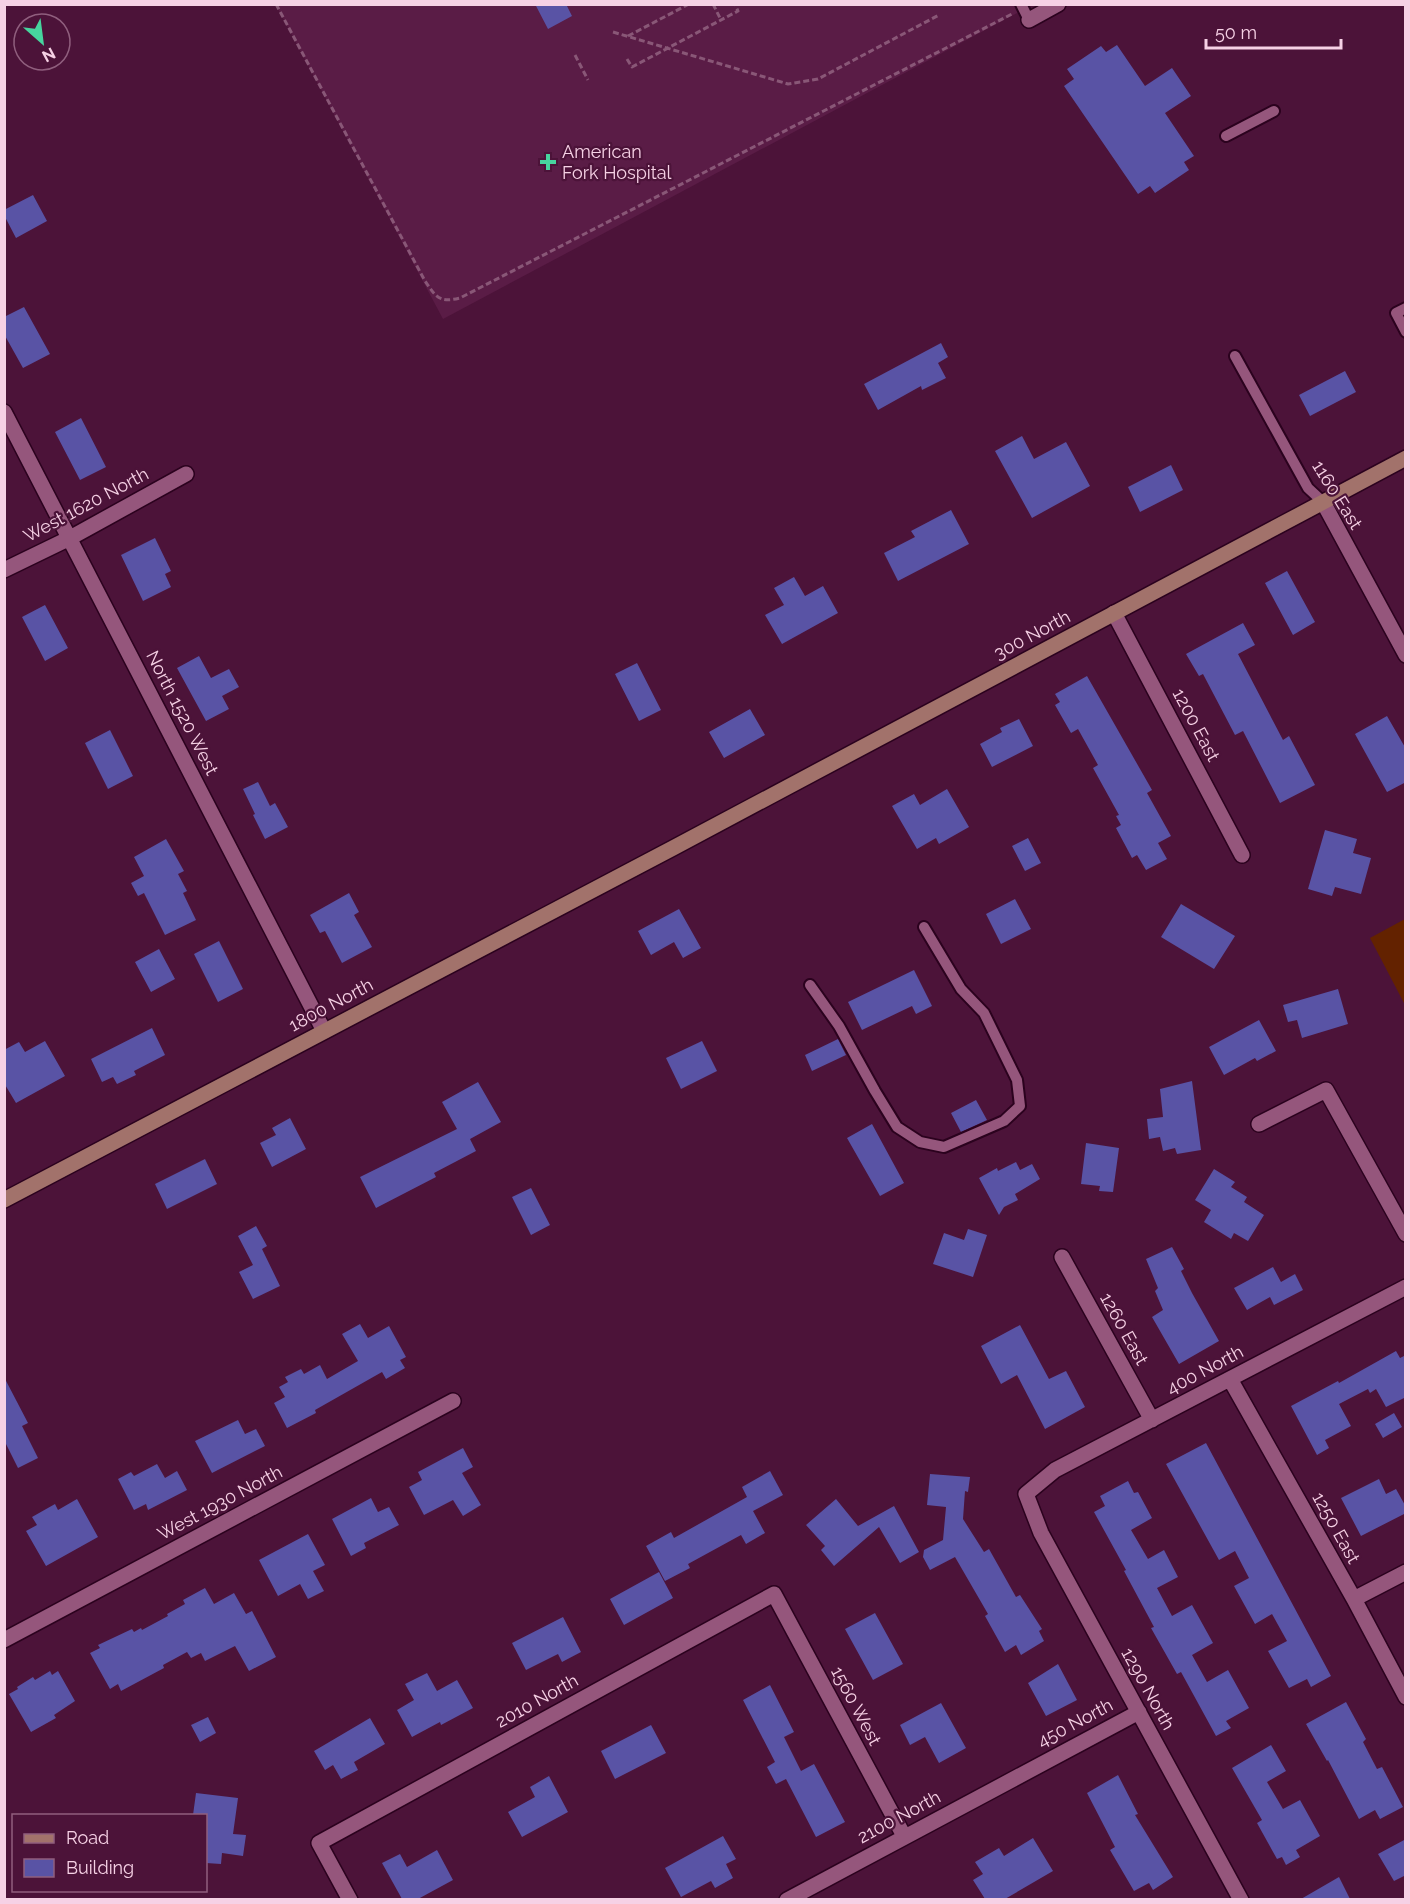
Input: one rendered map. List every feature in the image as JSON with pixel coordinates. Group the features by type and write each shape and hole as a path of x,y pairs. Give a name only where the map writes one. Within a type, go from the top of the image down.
{"street":[{"path":"1029,20 1059,4"},
{"name":"North 1520 West","path":"4,412 324,1031"},
{"name":"300 North","path":"677,846 1406,458"},
{"name":"West 1620 North","path":"4,570 70,538 186,474"},
{"name":"1160 East","path":"1323,502 1406,655"},
{"name":"1200 East","path":"1114,613 1242,855"},
{"name":"1800 North","path":"4,1200 677,846"},
{"path":"1259,1124 1326,1090 1406,1234"},
{"name":"1260 East","path":"1062,1257 1152,1420"},
{"name":"400 North","path":"1026,1494 1055,1470 1406,1287"},
{"name":"1250 East","path":"1230,1379 1406,1696"},
{"name":"West 1930 North","path":"4,1640 453,1401"},
{"name":"1290 North","path":"1026,1494 1041,1533 1241,1899"},
{"path":"1354,1599 1406,1572"},
{"name":"1560 West","path":"774,1594 904,1836"},
{"name":"2010 North","path":"350,1899 319,1843 774,1594"},
{"name":"450 North","path":"1029,1769 1139,1712"},
{"name":"2100 North","path":"787,1899 1029,1769"}],"lane":[{"path":"1017,9 1029,20"},
{"path":"1226,136 1274,111"},
{"path":"1406,308 1396,313 1406,332"},
{"name":"1160 East","path":"1235,356 1308,488 1323,502"},
{"path":"810,985 839,1026 874,1091 897,1127 920,1142 944,1147 1004,1121 1020,1106 1017,1080 984,1013 961,989 924,927"}],"path":[{"path":"276,4 425,281 440,299 448,301 460,298 1017,9"},
{"path":"628,36 689,4"},
{"path":"713,4 721,20"},
{"path":"627,59 632,67 738,11 735,4"},
{"path":"613,32 788,84 818,79 939,15"},
{"path":"575,55 588,80"}],"shaded area":[{"name":"American Fork Hospital","path":"276,5 1032,5 443,319"},
{"path":"1405,919 1405,1005 1370,938"}],"building":[{"path":"535,4 566,4 572,16 548,29"},
{"path":"1117,45 1145,86 1172,68 1191,96 1165,113 1194,156 1184,162 1189,170 1155,193 1150,186 1138,194 1064,86 1074,79 1067,69 1101,46 1106,52"},
{"path":"33,195 47,221 16,238 4,215 4,210"},
{"path":"24,307 50,354 23,368 4,334 4,317"},
{"path":"941,343 948,357 938,363 946,378 922,390 921,386 878,410 864,384"},
{"path":"1345,371 1356,392 1310,416 1299,395"},
{"path":"81,418 106,467 80,480 55,432"},
{"path":"1022,436 1034,459 1066,442 1090,486 1032,518 995,451"},
{"path":"1171,465 1183,490 1140,512 1128,487"},
{"path":"951,510 969,544 898,581 884,553 915,537 911,531"},
{"path":"155,538 171,571 165,574 171,587 143,601 121,555"},
{"path":"1287,571 1315,622 1293,635 1265,583"},
{"path":"794,577 805,596 823,586 838,613 782,644 765,615 784,605 774,588"},
{"path":"45,605 68,648 45,661 22,617"},
{"path":"1243,623 1255,645 1238,654 1283,740 1289,736 1315,785 1280,803 1243,731 1235,735 1203,674 1199,676 1186,654"},
{"path":"199,656 211,678 229,669 239,687 222,696 229,709 206,721 177,668"},
{"path":"637,663 661,710 639,721 615,674"},
{"path":"1087,676 1152,790 1147,793 1171,836 1158,843 1167,859 1146,870 1137,855 1132,858 1116,828 1121,825 1116,816 1119,815 1093,768 1098,765 1078,729 1071,733 1055,705 1060,702 1055,694"},
{"path":"750,709 765,735 724,758 709,732"},
{"path":"1387,716 1406,749 1406,782 1387,792 1355,734"},
{"path":"1019,719 1033,746 992,767 980,744 1002,732 1000,728"},
{"path":"110,730 133,776 108,789 85,743"},
{"path":"258,782 270,806 275,803 288,827 265,839 243,789"},
{"path":"947,789 969,827 939,844 936,838 917,849 892,806 914,794 920,805"},
{"path":"1325,830 1357,839 1353,853 1371,858 1361,894 1335,887 1332,896 1308,889"},
{"path":"1028,838 1041,863 1025,871 1012,846"},
{"path":"166,839 184,871 178,874 187,891 183,893 196,920 165,935 144,893 138,896 131,883 144,876 134,857"},
{"path":"349,893 359,912 354,915 372,947 342,963 325,931 320,933 310,915"},
{"path":"1015,899 1031,929 1001,944 986,914"},
{"path":"1181,904 1235,936 1214,969 1161,937"},
{"path":"679,909 701,948 683,958 674,942 651,955 638,931"},
{"path":"219,941 243,989 218,1002 194,954"},
{"path":"159,949 175,979 151,992 135,962"},
{"path":"914,970 932,1006 916,1014 912,1006 862,1030 848,1002"},
{"path":"1338,989 1348,1024 1302,1038 1297,1020 1288,1022 1283,1005"},
{"path":"1259,1020 1276,1051 1257,1061 1255,1058 1224,1075 1209,1047"},
{"path":"152,1028 165,1055 134,1071 136,1075 117,1084 113,1077 102,1082 91,1059"},
{"path":"838,1039 846,1055 812,1071 805,1055"},
{"path":"45,1041 65,1076 16,1103 4,1083 4,1050 19,1042 25,1052"},
{"path":"702,1041 717,1071 681,1089 666,1058"},
{"path":"1192,1081 1201,1150 1177,1154 1175,1148 1163,1151 1160,1137 1149,1139 1147,1119 1163,1117 1160,1089"},
{"path":"478,1082 501,1122 470,1139 476,1151 434,1173 436,1177 376,1208 360,1177 457,1129 442,1102"},
{"path":"976,1100 987,1120 961,1132 951,1113"},
{"path":"290,1118 306,1149 272,1167 260,1143 276,1135 272,1128"},
{"path":"872,1124 904,1183 880,1196 847,1138"},
{"path":"1086,1143 1119,1148 1113,1192 1099,1191 1100,1186 1081,1184"},
{"path":"205,1159 217,1184 167,1209 155,1184"},
{"path":"1016,1162 1020,1170 1032,1164 1040,1179 1015,1194 1018,1200 1004,1207 999,1215 979,1178 997,1168 998,1171"},
{"path":"1214,1169 1235,1182 1231,1187 1247,1197 1244,1202 1264,1215 1248,1241 1234,1233 1231,1239 1204,1222 1211,1210 1195,1200"},
{"path":"531,1188 550,1225 531,1235 512,1197"},
{"path":"256,1226 267,1246 262,1249 280,1286 253,1299 239,1272 253,1265 238,1236"},
{"path":"968,1229 987,1235 973,1277 933,1264 944,1233 964,1240"},
{"path":"1172,1247 1184,1269 1181,1271 1192,1293 1219,1341 1179,1364 1152,1317 1163,1310 1155,1291 1158,1288 1146,1259"},
{"path":"1273,1267 1281,1282 1295,1274 1303,1290 1274,1305 1270,1297 1247,1310 1234,1288"},
{"path":"360,1324 368,1338 389,1326 406,1357 400,1360 405,1368 386,1379 382,1372 315,1410 316,1413 287,1428 274,1403 285,1397 279,1387 288,1382 285,1377 301,1369 304,1374 320,1365 327,1379 358,1361 342,1334"},
{"path":"1020,1325 1049,1379 1066,1371 1085,1407 1045,1429 1017,1375 1001,1384 981,1346"},
{"path":"1396,1351 1400,1358 1406,1355 1406,1397 1386,1407 1376,1389 1370,1393 1368,1389 1339,1404 1351,1426 1325,1440 1329,1448 1317,1455 1291,1406 1338,1381 1339,1383"},
{"path":"4,1377 28,1423 22,1426 38,1458 18,1468 4,1440"},
{"path":"1394,1413 1402,1427 1383,1438 1375,1424"},
{"path":"238,1420 245,1434 256,1429 265,1446 212,1473 195,1441"},
{"path":"1206,1443 1331,1676 1311,1687 1307,1679 1289,1688 1268,1651 1287,1641 1272,1614 1255,1624 1234,1586 1249,1578 1235,1551 1219,1560 1166,1464"},
{"path":"463,1448 473,1467 462,1473 481,1505 463,1516 453,1500 424,1515 409,1487 422,1480 418,1472"},
{"path":"157,1464 165,1478 177,1471 187,1490 148,1510 146,1504 134,1510 118,1479 131,1472 134,1476"},
{"path":"770,1471 783,1495 753,1511 765,1533 746,1544 741,1535 688,1564 690,1568 665,1581 646,1546 671,1532 674,1538 747,1497 742,1487"},
{"path":"930,1474 970,1477 968,1492 965,1491 963,1519 984,1552 989,1549 1016,1597 1020,1595 1042,1629 1039,1631 1044,1641 1021,1655 1016,1645 1005,1652 985,1616 988,1614 955,1557 930,1570 923,1557 924,1550 943,1540 946,1507 927,1505"},
{"path":"1379,1479 1386,1494 1396,1489 1406,1507 1406,1513 1361,1536 1341,1498"},
{"path":"1128,1481 1134,1493 1138,1492 1152,1518 1131,1530 1148,1559 1164,1550 1178,1577 1157,1588 1172,1616 1192,1605 1213,1643 1192,1655 1207,1682 1228,1670 1249,1708 1226,1721 1231,1728 1216,1736 1181,1672 1177,1674 1151,1628 1154,1627 1094,1512 1105,1506 1100,1496"},
{"path":"371,1498 378,1512 389,1507 399,1525 364,1543 366,1548 351,1556 332,1519"},
{"path":"77,1499 98,1537 46,1566 26,1531 37,1525 32,1517 55,1504 58,1510"},
{"path":"836,1499 858,1526 894,1506 919,1552 900,1563 879,1527 834,1566 821,1550 825,1546 806,1525"},
{"path":"308,1534 325,1565 313,1571 324,1591 308,1599 300,1584 278,1596 259,1560"},
{"path":"659,1572 673,1598 624,1625 610,1599"},
{"path":"205,1588 214,1604 234,1593 246,1614 252,1611 276,1657 249,1671 235,1646 205,1661 201,1653 191,1658 187,1652 163,1665 164,1668 121,1691 118,1684 110,1689 90,1653 100,1648 98,1645 132,1629 134,1632 141,1628 142,1630 168,1616 167,1614 185,1604 183,1600"},
{"path":"875,1613 903,1664 873,1680 845,1629"},
{"path":"563,1617 581,1652 562,1662 558,1654 526,1670 512,1643"},
{"path":"1058,1664 1077,1700 1046,1716 1028,1683"},
{"path":"50,1671 52,1675 58,1671 75,1701 54,1715 56,1718 31,1732 9,1694 33,1677 35,1680"},
{"path":"427,1673 437,1691 457,1680 473,1708 412,1737 397,1710 414,1700 405,1684"},
{"path":"770,1685 794,1732 784,1737 801,1771 814,1764 845,1822 816,1837 786,1779 776,1784 767,1767 775,1762 743,1700"},
{"path":"1346,1702 1366,1739 1363,1742 1377,1769 1382,1767 1403,1807 1380,1819 1375,1810 1359,1819 1306,1724"},
{"path":"941,1703 966,1748 939,1763 925,1737 910,1745 900,1725"},
{"path":"208,1717 216,1733 200,1742 191,1725"},
{"path":"370,1718 385,1744 354,1762 358,1770 341,1779 333,1765 325,1770 314,1751"},
{"path":"651,1725 666,1753 615,1779 601,1751"},
{"path":"1271,1745 1286,1771 1267,1782 1283,1809 1300,1800 1320,1836 1296,1850 1300,1857 1286,1865 1282,1857 1277,1859 1257,1823 1262,1820 1232,1768"},
{"path":"1118,1775 1138,1814 1135,1815 1173,1877 1153,1890 1149,1883 1134,1891 1110,1850 1115,1847 1087,1793"},
{"path":"549,1776 568,1812 522,1837 508,1812 535,1797 530,1787"},
{"path":"196,1793 238,1798 233,1834 246,1835 243,1856 222,1853 221,1864 207,1863 207,1814 193,1814"},
{"path":"723,1836 736,1859 726,1864 733,1878 715,1888 711,1881 681,1897 665,1868"},
{"path":"1033,1838 1053,1871 1005,1899 985,1899 973,1880 983,1874 975,1862 999,1848 1004,1856"},
{"path":"1406,1839 1406,1875 1394,1881 1378,1854"},
{"path":"437,1850 453,1880 418,1899 402,1899 382,1863 400,1854 407,1867"},
{"path":"1339,1877 1350,1899 1301,1899"}],"place":[{"name":"American Fork Hospital","path":"548,162"}]}
